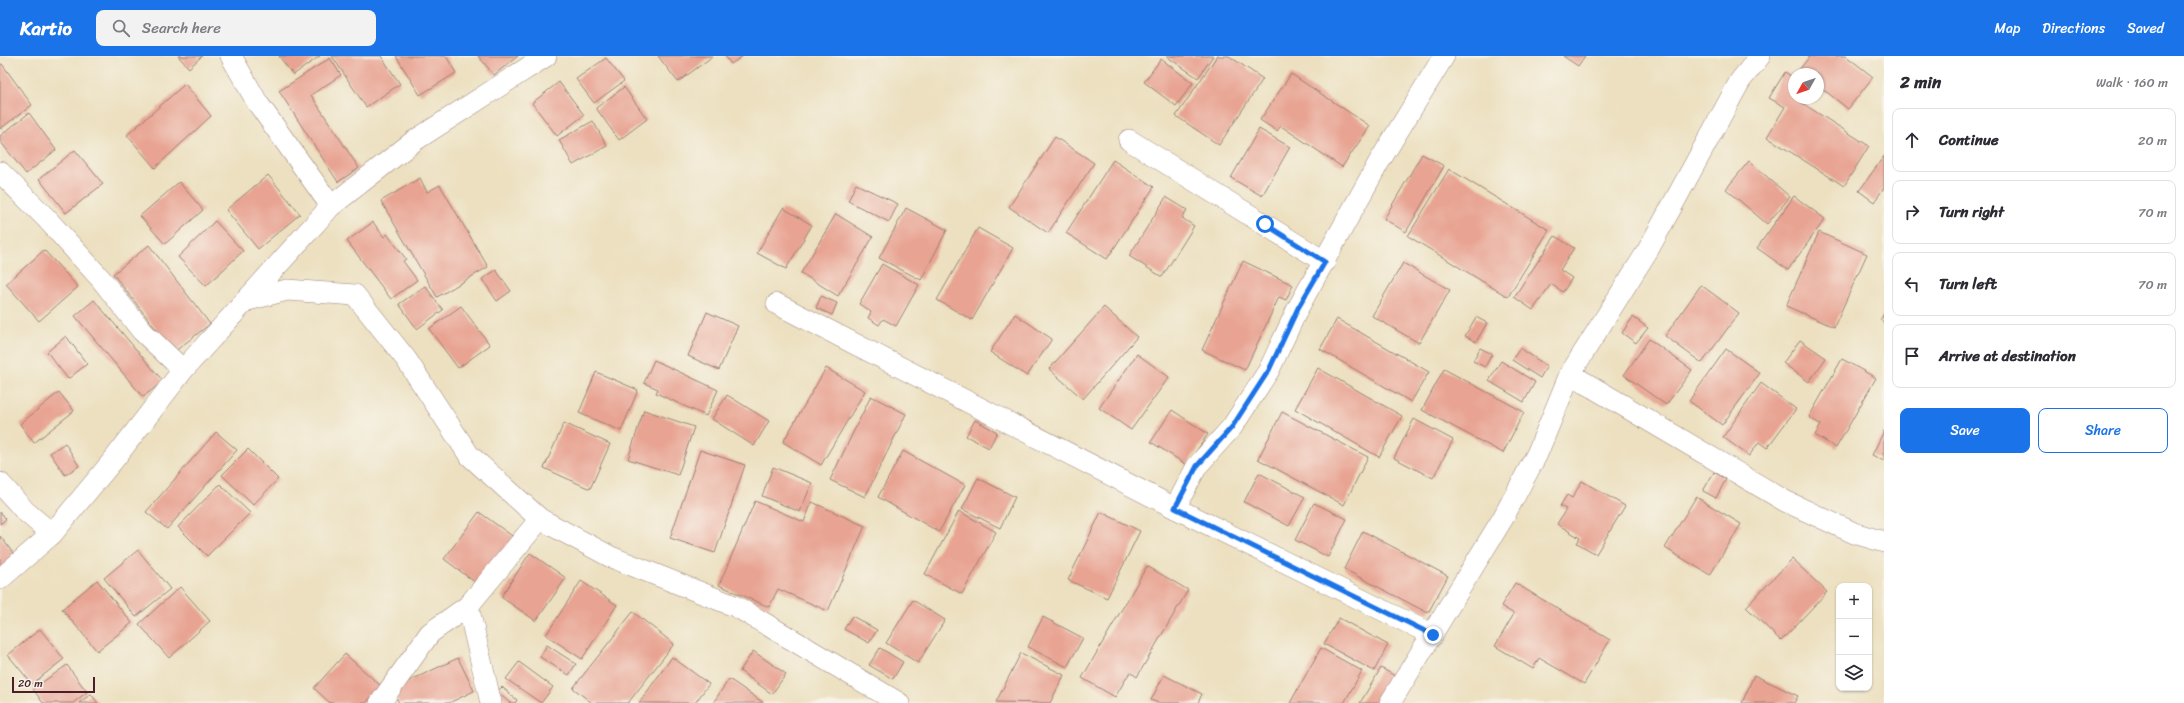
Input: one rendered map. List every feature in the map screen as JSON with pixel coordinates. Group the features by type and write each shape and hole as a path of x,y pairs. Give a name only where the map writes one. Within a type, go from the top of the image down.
{"street":[{"path":"231,56 257,102 331,206"},
{"path":"0,579 52,534 115,458 183,370 248,300 331,206 414,141 546,56"},
{"path":"1175,508 1197,466 1232,427 1269,370 1298,308 1325,262 1379,162 1444,56"},
{"path":"1390,703 1433,635 1502,518 1537,454 1570,374 1648,250 1740,81 1760,56"},
{"path":"1129,140 1325,262"},
{"path":"0,172 46,218 101,279 142,331 183,370"},
{"path":"248,300 287,290 355,295 406,358 469,455 540,518 611,557 737,606 899,703"},
{"path":"777,304 1175,508 1433,635"},
{"path":"1570,374 1696,450 1785,501 1854,533 1884,542"},
{"path":"0,483 25,511 52,534"},
{"path":"380,703 430,633 468,606 540,518"},
{"path":"468,606 491,703"}],"building":[{"path":"178,56 202,56 189,68"},
{"path":"279,56 320,56 293,75"},
{"path":"332,56 381,56 400,84 366,107"},
{"path":"396,56 446,56 456,73 420,95"},
{"path":"478,56 518,56 494,75"},
{"path":"658,56 713,56 678,82"},
{"path":"725,56 743,56 731,64"},
{"path":"1166,56 1213,56 1198,78"},
{"path":"1217,56 1229,56 1263,79 1219,145 1176,116"},
{"path":"1563,56 1585,56 1578,66"},
{"path":"1810,56 1846,56 1873,77 1848,109 1824,90 1824,68 1801,68"},
{"path":"330,58 341,75 311,95 359,168 338,182 279,91"},
{"path":"606,58 624,81 594,103 576,79"},
{"path":"1161,59 1193,83 1176,106 1144,82"},
{"path":"2,64 32,105 0,129 0,65"},
{"path":"1785,72 1788,74 1788,104 1804,104 1869,146 1844,186 1767,137 1785,107 1769,98"},
{"path":"1291,74 1370,126 1342,167 1281,126 1277,131 1260,120"},
{"path":"559,82 584,115 557,136 532,103"},
{"path":"185,84 211,116 155,168 127,135"},
{"path":"624,87 647,119 619,140 596,108"},
{"path":"29,113 56,150 26,174 0,141 0,136"},
{"path":"593,121 607,146 573,165 559,140"},
{"path":"1259,129 1290,147 1262,196 1231,178"},
{"path":"1055,137 1094,163 1048,233 1009,207"},
{"path":"75,150 103,184 66,213 39,179"},
{"path":"1422,154 1444,166 1406,232 1384,219"},
{"path":"1884,156 1884,188 1874,202 1859,191"},
{"path":"1113,160 1154,187 1107,259 1066,233"},
{"path":"1749,161 1790,197 1767,224 1726,189"},
{"path":"1449,169 1549,230 1508,297 1408,236"},
{"path":"268,175 300,214 258,249 226,210"},
{"path":"420,178 427,192 440,185 488,267 437,297 381,201"},
{"path":"179,182 203,210 165,244 140,216"},
{"path":"856,184 898,204 889,222 848,201"},
{"path":"1794,196 1825,219 1788,270 1757,248"},
{"path":"1166,197 1187,210 1182,218 1194,226 1162,277 1129,256"},
{"path":"783,208 812,225 786,269 757,253"},
{"path":"906,208 947,230 921,280 879,258"},
{"path":"836,214 873,237 838,296 801,273"},
{"path":"215,221 243,251 206,286 178,257"},
{"path":"373,222 384,237 387,234 406,259 403,261 417,280 391,299 347,241"},
{"path":"978,228 1013,248 972,320 937,300"},
{"path":"1819,232 1867,254 1834,327 1786,306"},
{"path":"1555,236 1574,248 1560,270 1572,278 1563,292 1551,284 1533,310 1514,297"},
{"path":"149,245 210,324 174,352 113,274"},
{"path":"44,250 78,287 39,321 6,284"},
{"path":"1243,261 1293,285 1286,300 1279,297 1245,370 1202,350"},
{"path":"1403,263 1450,290 1419,343 1372,316"},
{"path":"882,264 919,285 896,326 883,319 879,325 868,318 871,312 859,304"},
{"path":"496,270 511,291 497,301 482,279"},
{"path":"1701,285 1739,313 1702,363 1665,336"},
{"path":"425,286 443,310 417,329 399,304"},
{"path":"821,296 837,303 832,315 816,308"},
{"path":"94,300 163,381 143,397 75,316"},
{"path":"461,306 490,345 458,368 429,329"},
{"path":"1104,307 1137,337 1083,399 1049,369"},
{"path":"707,312 738,326 719,370 688,356"},
{"path":"1015,314 1052,339 1027,376 990,352"},
{"path":"1884,314 1884,322 1880,320"},
{"path":"1476,317 1487,323 1476,342 1465,336"},
{"path":"1633,317 1648,328 1636,343 1622,333"},
{"path":"1337,319 1429,372 1411,402 1320,349"},
{"path":"66,336 87,364 68,379 47,352"},
{"path":"1649,339 1692,370 1666,405 1624,375"},
{"path":"1800,340 1826,358 1809,382 1783,363"},
{"path":"1480,348 1492,354 1485,367 1473,361"},
{"path":"1520,348 1547,366 1540,378 1512,360"},
{"path":"1726,349 1760,373 1722,425 1689,401"},
{"path":"1137,354 1169,377 1131,430 1099,408"},
{"path":"1842,359 1876,378 1836,448 1815,435 1821,425 1809,417"},
{"path":"654,360 718,390 706,416 656,393 658,389 644,383"},
{"path":"1501,361 1535,382 1524,402 1489,381"},
{"path":"826,368 865,391 821,465 783,442"},
{"path":"1318,368 1402,416 1379,457 1295,409"},
{"path":"1444,369 1524,412 1503,453 1422,410"},
{"path":"596,372 638,390 621,431 579,413"},
{"path":"1761,383 1796,409 1767,448 1759,442 1749,456 1723,437"},
{"path":"59,392 74,411 34,443 20,424"},
{"path":"727,395 769,421 754,446 712,419"},
{"path":"871,396 906,414 865,497 830,480"},
{"path":"644,410 694,427 678,475 628,459"},
{"path":"1172,410 1208,434 1187,465 1151,442"},
{"path":"1282,412 1368,457 1344,505 1258,459"},
{"path":"1414,419 1453,440 1433,478 1394,458"},
{"path":"975,420 997,432 989,448 966,436"},
{"path":"564,423 610,444 590,489 544,468"},
{"path":"1884,431 1884,461 1872,455"},
{"path":"216,432 237,450 167,529 146,512"},
{"path":"65,443 79,466 65,475 50,453"},
{"path":"248,449 278,479 253,505 222,475"},
{"path":"700,450 745,465 715,553 670,538"},
{"path":"903,451 965,485 939,532 878,497"},
{"path":"773,467 812,483 800,512 762,496"},
{"path":"1714,472 1726,479 1716,498 1703,491"},
{"path":"1259,473 1305,497 1289,526 1244,502"},
{"path":"978,478 1015,497 1000,528 962,509"},
{"path":"1582,481 1625,506 1596,554 1577,543 1580,538 1557,524 1566,509 1560,506 1567,495 1572,498"},
{"path":"220,484 250,513 207,556 178,527"},
{"path":"1696,497 1741,524 1710,575 1665,548"},
{"path":"755,501 804,522 812,502 865,526 828,611 778,589 769,607 719,585"},
{"path":"1314,503 1347,519 1328,557 1295,540"},
{"path":"959,511 996,532 962,594 925,574"},
{"path":"0,512 6,519 0,524"},
{"path":"479,512 515,538 480,586 444,559"},
{"path":"1101,512 1140,531 1107,598 1068,580"},
{"path":"1363,531 1448,576 1428,613 1344,569"},
{"path":"0,536 16,557 0,570"},
{"path":"138,550 170,589 136,617 104,578"},
{"path":"530,553 566,578 536,621 501,597"},
{"path":"1792,559 1827,592 1781,641 1746,607"},
{"path":"1147,566 1188,590 1137,677 1130,672 1115,697 1082,678"},
{"path":"97,580 132,623 97,651 62,609"},
{"path":"581,581 617,605 582,659 546,635"},
{"path":"1515,583 1610,640 1584,684 1539,658 1533,669 1495,646 1514,614 1501,606"},
{"path":"180,587 210,621 169,658 139,624"},
{"path":"913,600 945,620 918,663 886,643"},
{"path":"633,612 674,644 628,703 592,703 573,688"},
{"path":"852,616 877,630 869,643 844,629"},
{"path":"1043,617 1083,638 1067,667 1028,647"},
{"path":"1339,618 1388,645 1374,671 1324,644"},
{"path":"40,629 64,659 32,684 8,655"},
{"path":"547,645 576,664 569,675 540,657"},
{"path":"880,648 903,662 893,679 869,665"},
{"path":"1321,648 1362,671 1344,703 1290,703"},
{"path":"753,651 786,674 772,694 740,671"},
{"path":"1021,653 1064,675 1050,703 996,702"},
{"path":"345,654 381,686 366,703 330,703 314,688"},
{"path":"672,657 709,684 695,703 639,703"},
{"path":"458,658 474,691 449,703 399,703 392,689"},
{"path":"519,662 553,687 541,703 506,679"},
{"path":"67,665 87,692 73,703 43,703 33,689"},
{"path":"1381,668 1397,677 1382,703 1360,703"},
{"path":"1164,675 1202,694 1198,703 1158,703 1151,700"},
{"path":"1754,675 1798,696 1794,703 1742,703"},
{"path":"729,679 764,703 713,703"},
{"path":"502,687 517,700 515,703 510,703 497,692"},
{"path":"91,694 98,703 79,703"}],"route":[{"path":"1265,224 1325,262 1298,308 1269,370 1232,427 1197,466 1175,508 1433,635"}]}
